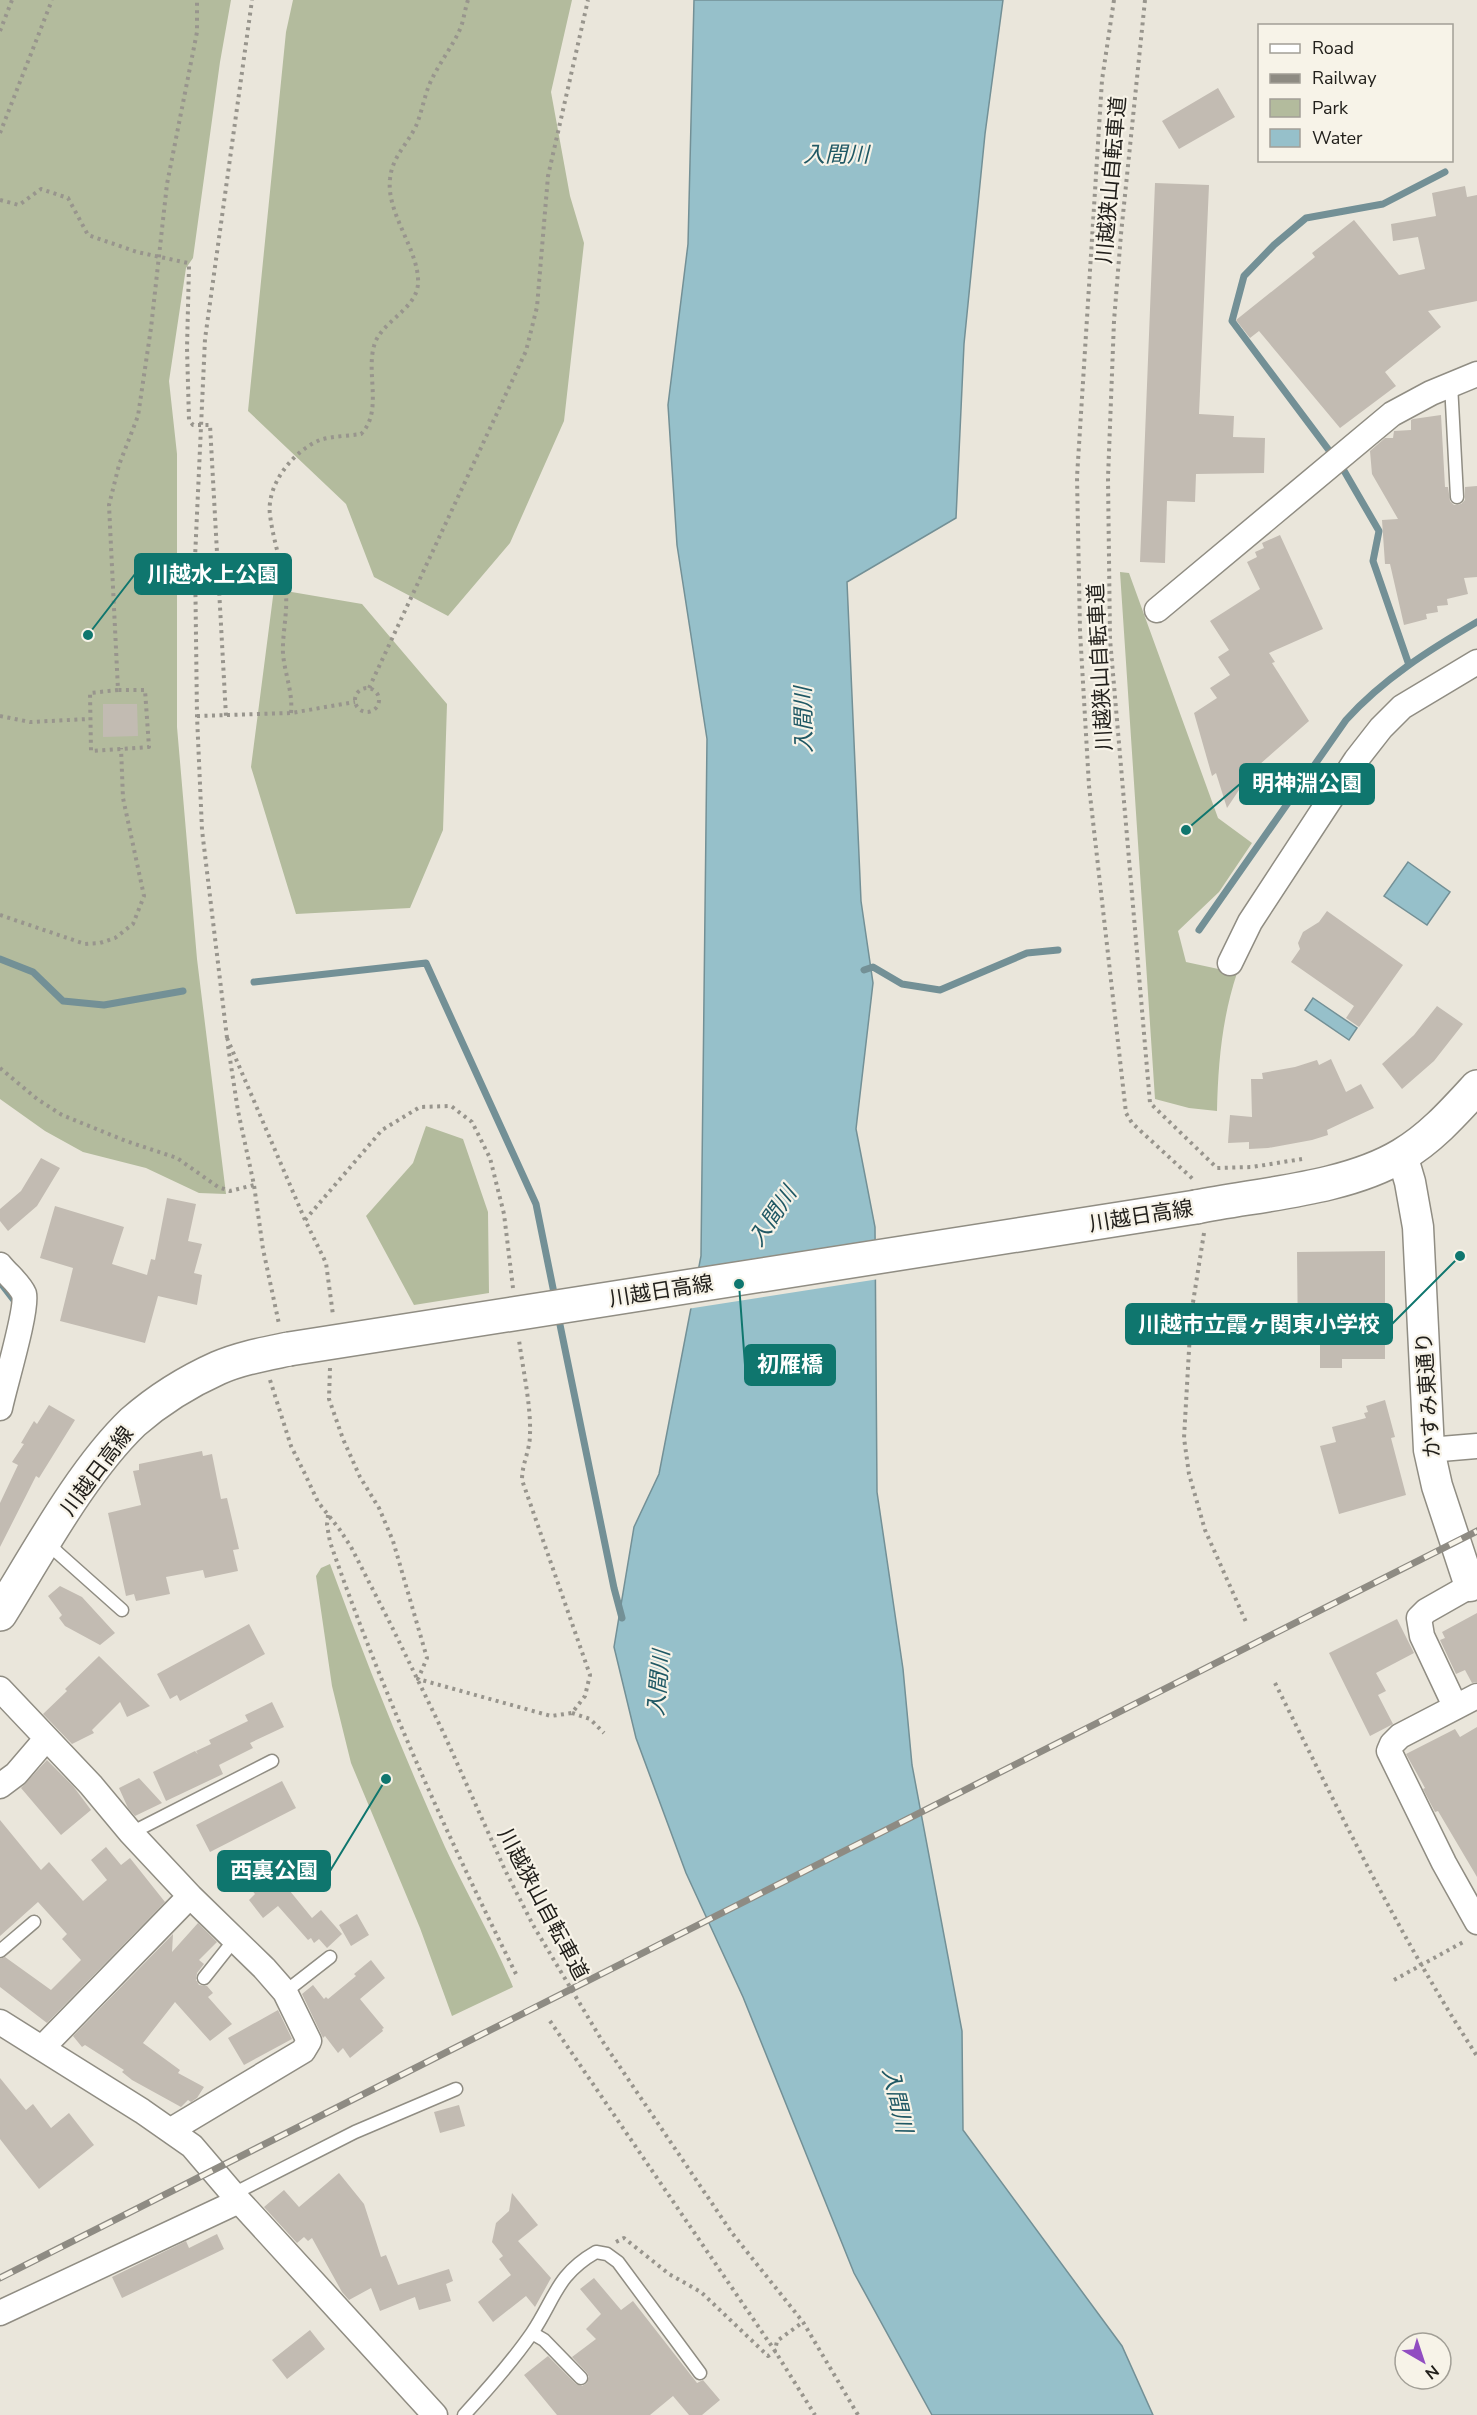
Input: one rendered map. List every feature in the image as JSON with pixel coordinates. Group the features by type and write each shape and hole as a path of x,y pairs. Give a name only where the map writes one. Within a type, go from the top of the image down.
{"main road":[{"name":"川越日高線","path":"0,1614 88,1477 112,1445 135,1421 190,1383 219,1368 249,1358 284,1337 1196,1207 1324,1184 1382,1165 1402,1155 1434,1131 1477,1087"}],"street":[{"path":"1157,610 1392,414 1451,384 1477,374"},
{"path":"1230,963 1250,922 1356,760 1381,728 1402,707 1477,662"},
{"name":"かすみ東通り","path":"1402,1155 1410,1182 1418,1227 1429,1450 1437,1486 1474,1585"},
{"path":"0,1265 23,1292 25,1298 19,1333 0,1408"},
{"path":"1429,1450 1477,1446"},
{"path":"1471,1931 1444,1863 1389,1751 1400,1736 1470,1702 1422,1636 1419,1618 1426,1611 1474,1585"},
{"path":"0,1689 91,1785 131,1833 190,1896 285,1992 309,2041 303,2051 171,2130"},
{"path":"0,1786 16,1774 46,1739"},
{"path":"43,2046 190,1896"},
{"path":"0,2022 43,2046 192,2146 435,2415"},
{"path":"0,2313 236,2197"}],"lane":[{"path":"1451,384 1457,497"},
{"path":"46,1540 122,1610"},
{"path":"131,1833 272,1761"},
{"path":"0,1951 34,1922"},
{"path":"204,1978 234,1939"},
{"path":"285,1992 330,1957"},
{"path":"236,2197 355,2132 456,2089"},
{"path":"464,2415 532,2333 554,2291 573,2267 596,2252 607,2254 618,2262 700,2373"},
{"path":"532,2333 544,2340 581,2378"}],"path":[{"path":"0,31 12,0"},
{"path":"0,133 52,0"},
{"path":"118,690 109,505 119,465 138,416 151,328 166,184 197,32 196,0"},
{"path":"252,0 205,339 195,558 197,716 202,830 227,1038 238,1111 254,1185 263,1249 284,1337"},
{"path":"291,713 292,699 283,656 286,593 269,512 273,489 284,470 304,449 322,439 361,434 371,420 374,343 385,328 410,303 418,286 416,270 392,203 389,179 395,156 416,126 430,83 461,27 468,0"},
{"path":"369,688 378,696 378,705 365,712 358,709 355,702 358,692 369,688 526,351 537,307 548,176 588,0"},
{"path":"1114,0 1102,80 1077,477 1080,631 1089,786 1126,1113 1132,1123 1188,1174"},
{"name":"川越狭山自転車道","path":"1145,0 1120,245 1108,478 1112,662 1150,1103 1217,1168 1252,1167 1308,1158"},
{"path":"0,200 19,205 41,189 68,198 88,235 137,252 188,263 189,420 193,425 210,425 226,716"},
{"path":"118,690 145,690 149,747 91,751 90,693 118,690"},
{"path":"197,716 291,713 355,702"},
{"path":"0,716 30,722 89,719"},
{"path":"0,915 85,944 100,943 115,938 133,924 144,896 123,798 121,748"},
{"path":"227,1038 305,1220 326,1263 333,1317"},
{"path":"0,1068 37,1099 62,1115 126,1141 177,1158 218,1187 230,1191 254,1185"},
{"path":"305,1220 382,1130 420,1107 451,1106 472,1122 490,1158 504,1214 514,1294"},
{"path":"1201,1245 1191,1315 1184,1438 1189,1474 1205,1530 1246,1622"},
{"path":"518,1329 531,1432 529,1449 522,1466 522,1480 590,1675 585,1696 572,1713"},
{"path":"331,1364 329,1399 351,1458 379,1508 393,1541 427,1658 418,1679 551,1716 572,1713 590,1719 604,1733"},
{"name":"川越狭山自転車道","path":"269,1376 291,1446 318,1502 351,1547 418,1679 505,1870 533,1925 601,2039 732,2233 803,2322 858,2415"},
{"path":"328,1514 330,1542 385,1691 457,1855 518,1978"},
{"path":"1275,1683 1387,1908 1420,1966 1477,2056"},
{"path":"1394,1980 1420,1966 1471,1931"},
{"path":"550,2021 775,2351 815,2415"},
{"path":"596,2252 624,2238 669,2274 701,2292 768,2356 775,2351 777,2341 803,2322"}],"green space":[{"path":"0,0 231,0 220,62 193,258 186,268 169,381 177,454 177,727 197,959 226,1194 199,1193 146,1168 83,1152 45,1131 0,1099"},
{"path":"293,0 572,0 551,92 570,196 584,243 564,421 510,543 448,616 374,577 346,504 248,411 286,32"},
{"path":"1120,572 1129,573 1218,818 1252,843 1219,892 1178,931 1186,962 1237,973 1222,1041 1217,1111 1189,1108 1155,1099"},
{"path":"274,589 362,604 447,704 443,830 410,908 296,914 251,767"},
{"path":"426,1126 463,1139 488,1212 489,1293 414,1305 366,1216 413,1163"},
{"path":"330,1564 414,1777 445,1847 513,1987 452,2016 420,1928 351,1763 332,1686 316,1576 321,1568"}],"water":[{"name":"入間川","path":"694,0 1003,0 985,134 964,344 956,518 847,582 861,901 873,983 856,1129 875,1227 877,1492 903,1669 912,1765 962,2031 963,2130 1122,2346 1153,2415 932,2415 854,2273 743,1997 686,1873 636,1738 614,1647 634,1527 659,1474 701,1256 707,739 677,545 668,405 688,244"},
{"path":"1408,862 1450,892 1427,925 1384,896"},
{"path":"1313,998 1357,1028 1349,1040 1305,1010"}],"pier":[{"path":"879,1245 879,1279 687,1309 694,1274"}],"building":[{"path":"1218,88 1235,117 1179,149 1162,121"},
{"path":"1155,183 1209,185 1199,414 1234,416 1233,437 1265,438 1264,473 1196,474 1195,502 1167,501 1165,563 1140,562"},
{"path":"1465,186 1467,197 1477,195 1477,301 1428,311 1441,327 1385,372 1396,386 1340,428 1259,331 1250,338 1236,320 1315,257 1312,253 1354,220 1399,275 1425,269 1418,237 1393,241 1391,224 1436,216 1432,193"},
{"path":"1441,415 1445,487 1448,487 1450,501 1454,505 1461,504 1465,500 1465,487 1477,486 1477,577 1464,578 1468,594 1447,599 1448,605 1437,606 1438,612 1426,614 1427,619 1404,625 1390,564 1385,564 1382,520 1398,519 1372,474 1370,451 1385,438 1393,438 1394,431 1411,430 1411,420"},
{"path":"1280,535 1323,629 1269,653 1275,662 1272,663 1309,721 1251,772 1227,808 1216,773 1212,776 1194,713 1217,698 1210,688 1230,675 1218,657 1229,650 1210,621 1260,589 1247,562 1257,557 1255,552 1264,548 1262,543"},
{"path":"103,704 137,704 138,736 103,737"},
{"path":"1327,911 1403,965 1359,1027 1346,1018 1354,1006 1291,962 1300,949 1298,943 1303,932 1319,922"},
{"path":"1437,1006 1463,1024 1434,1061 1402,1089 1382,1064 1414,1035"},
{"path":"1331,1059 1346,1092 1361,1084 1374,1108 1327,1130 1328,1135 1312,1140 1249,1149 1249,1142 1228,1143 1230,1115 1252,1117 1251,1079 1263,1079 1262,1073 1317,1060 1319,1065"},
{"path":"41,1158 60,1168 37,1206 8,1231 0,1221 0,1209 21,1191"},
{"path":"167,1198 196,1204 188,1241 202,1244 194,1273 202,1275 197,1305 158,1296 145,1343 60,1321 73,1268 40,1258 55,1206 124,1227 112,1264 147,1275 151,1259 155,1260"},
{"path":"1385,1251 1385,1359 1342,1359 1342,1368 1320,1368 1320,1344 1298,1344 1297,1252"},
{"path":"1385,1400 1395,1437 1391,1438 1406,1495 1339,1514 1320,1446 1336,1442 1332,1427 1366,1418 1364,1413 1368,1412 1366,1406"},
{"path":"49,1405 75,1420 39,1478 36,1476 0,1547 0,1503 18,1465 12,1462 24,1444 21,1443 34,1421 37,1424"},
{"path":"202,1451 203,1456 212,1454 221,1499 227,1498 239,1549 233,1550 238,1571 205,1578 203,1570 166,1577 170,1594 136,1601 134,1594 126,1596 108,1513 141,1505 133,1471 139,1470 139,1464"},
{"path":"60,1586 82,1597 115,1633 100,1645 65,1626 59,1618 62,1615 48,1596"},
{"path":"1477,1613 1477,1682 1472,1683 1465,1670 1456,1674 1440,1640 1445,1638 1442,1632"},
{"path":"1397,1619 1414,1653 1376,1673 1386,1691 1378,1695 1393,1724 1370,1736 1329,1653"},
{"path":"249,1624 265,1654 180,1701 177,1695 170,1699 157,1674"},
{"path":"99,1656 150,1706 127,1717 120,1702 92,1730 94,1733 72,1744 43,1714"},
{"path":"272,1702 284,1727 250,1743 253,1748 219,1765 223,1774 166,1801 153,1772 195,1751 198,1754 196,1751 211,1744 209,1740 248,1721 245,1715"},
{"path":"1477,1727 1477,1877 1438,1811 1435,1812 1406,1754 1455,1729 1460,1737"},
{"path":"47,1760 73,1786 91,1810 61,1835 21,1788"},
{"path":"139,1778 162,1803 135,1816 128,1808 119,1788"},
{"path":"282,1781 296,1808 210,1852 196,1825"},
{"path":"0,1820 41,1870 49,1862 83,1901 107,1880 91,1860 106,1847 121,1865 130,1858 165,1902 47,2023 0,1987 0,1959 5,1957 51,1990 81,1960 62,1939 67,1934 38,1902 0,1936"},
{"path":"272,1869 312,1918 321,1910 342,1934 327,1948 319,1939 314,1943 311,1938 308,1940 278,1906 263,1918 249,1900 255,1894 249,1887"},
{"path":"357,1914 369,1935 351,1946 339,1925"},
{"path":"198,1923 217,1942 199,1960 204,1964 197,1973 196,1980 199,1985 207,1986 213,1993 208,1997 232,2024 210,2041 175,2002 143,2043 180,2070 178,2073 204,2087 197,2098 191,2102 188,2100 181,2107 132,2080 122,2072 124,2070 85,2045 82,2047 73,2036 173,1934 172,1952"},
{"path":"371,1960 385,1978 360,1999 384,2028 350,2058 343,2048 338,2053 325,2036 323,2038 302,1994 313,1985 324,1999 326,1997 328,1999"},
{"path":"278,2010 292,2039 244,2065 228,2038"},
{"path":"0,2078 26,2110 33,2104 51,2128 69,2113 94,2145 39,2189 0,2139"},
{"path":"459,2105 465,2126 440,2133 434,2112"},
{"path":"339,2173 364,2204 381,2257 386,2255 398,2285 449,2269 453,2281 446,2284 451,2301 419,2310 415,2297 380,2311 371,2288 349,2300 342,2292 312,2238 308,2241 304,2237 297,2243 264,2207 284,2190 299,2207"},
{"path":"512,2193 538,2225 518,2241 551,2278 535,2307 526,2296 493,2322 478,2302 511,2275 499,2259 503,2256 492,2242 496,2223 509,2211"},
{"path":"217,2234 224,2249 122,2298 112,2277 186,2241 189,2248"},
{"path":"594,2278 621,2310 633,2301 697,2383 703,2380 720,2400 702,2415 689,2415 673,2396 650,2415 557,2415 524,2375 548,2356 576,2384 582,2386 587,2383 589,2377 587,2373 572,2357 596,2339 586,2329 601,2314 580,2289"},
{"path":"310,2330 325,2349 287,2379 272,2360"}],"waterway":[{"path":"1409,665 1373,561 1379,531 1343,469 1232,321 1244,276 1274,245 1306,218 1383,204 1445,172"},
{"path":"1199,930 1346,720 1375,691 1407,666 1477,622"},
{"path":"864,970 873,967 902,984 940,990 1027,953 1058,950"},
{"path":"0,959 33,972 63,1001 104,1005 183,991"},
{"path":"254,982 426,963 536,1204 555,1298"},
{"path":"0,1282 17,1304"},
{"path":"558,1315 622,1618"}],"railway":[{"path":"0,2278 1477,1531"}],"place":[{"name":"川越水上公園","path":"88,635"},
{"name":"明神淵公園","path":"1186,830"},
{"name":"川越市立霞ヶ関東小学校","path":"1460,1256"},
{"name":"初雁橋","path":"739,1284"},
{"name":"西裏公園","path":"386,1779"}]}
